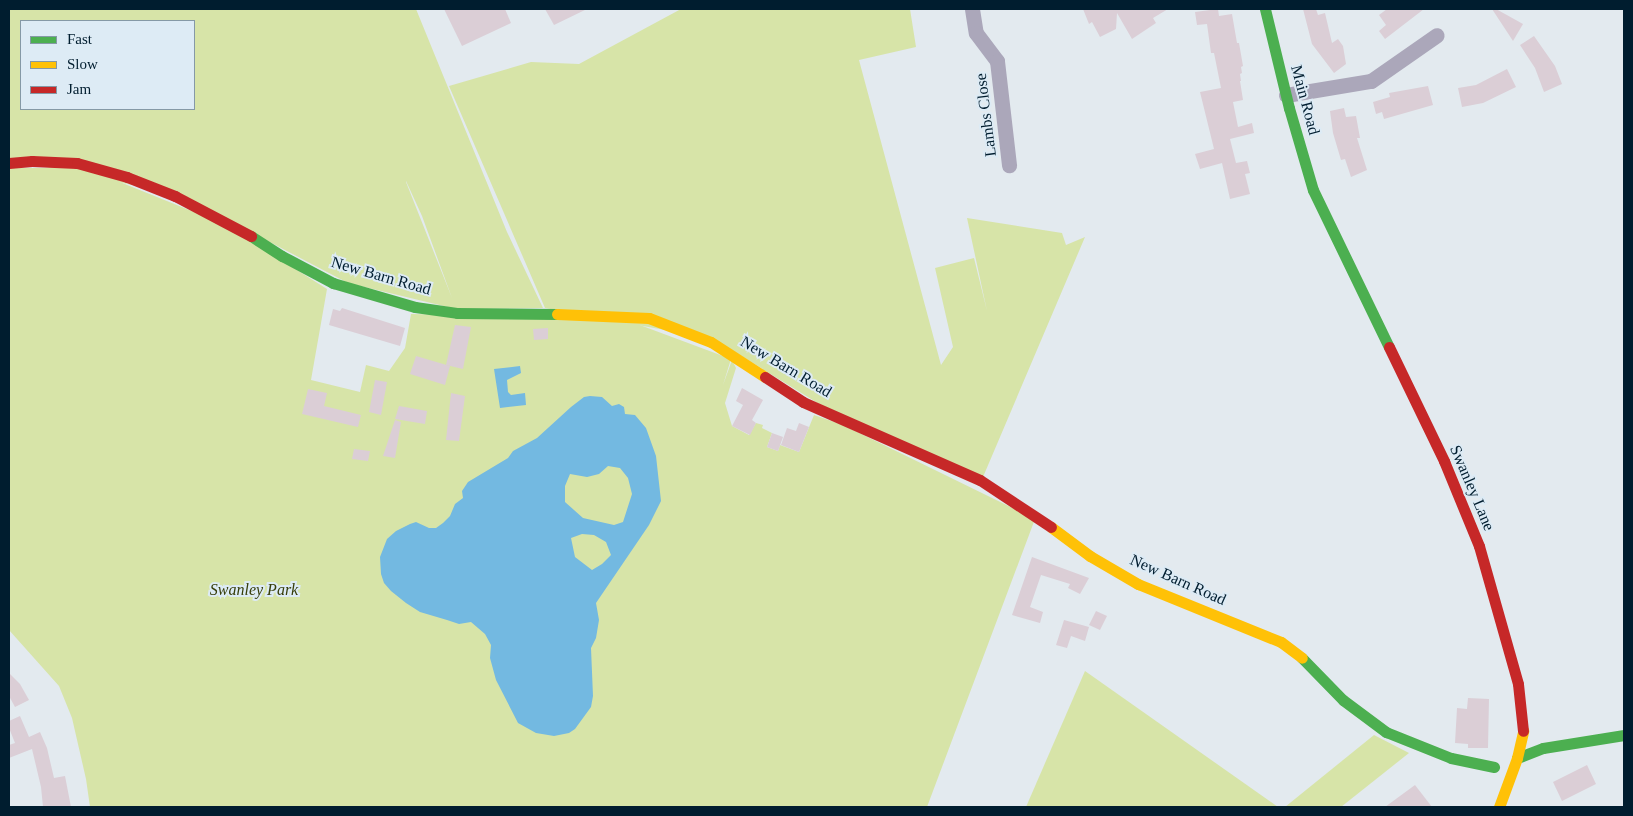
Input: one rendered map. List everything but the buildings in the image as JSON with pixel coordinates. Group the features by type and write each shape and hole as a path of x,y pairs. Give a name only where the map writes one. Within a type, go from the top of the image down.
{"street":[{"name":"Lambs Close","path":"972,9 976,33 997,61 1009,165"},
{"name":"Main Road","path":"1265,9 1286,95 1316,198"},
{"path":"1286,95 1371,81 1437,35"},
{"name":"New Barn Road","path":"9,163 32,161 78,163 128,177 175,196 236,226 282,256 333,283 415,307 457,313 598,314 649,318 711,342 804,402 980,480 1035,516 1090,556 1138,584 1281,642 1298,653 1343,700 1386,732 1451,758 1494,767 1517,758"},
{"name":"Swanley Lane","path":"1316,198 1444,460 1479,546 1498,607 1518,684 1523,731 1517,758 1498,807"},
{"path":"1517,758 1543,748 1624,735"}],"green space":[{"path":"9,9 416,9 507,232 543,308 456,309 348,283 180,195 9,159","holes":["406,181 422,216 452,298"]},
{"path":"681,9 910,9 916,47 859,60 941,365 953,347 935,268 974,258 987,311 967,218 1062,233 1066,245 1085,237 983,477 829,410 714,339 545,308 449,86 531,62 579,64"},
{"name":"Swanley Park","path":"9,168 85,168 224,224 327,289 311,380 360,392 366,365 389,371 405,348 411,314 621,318 731,359 723,385 732,360 736,368 725,403 732,426 749,435 756,423 763,425 762,428 772,433 767,447 778,451 780,445 799,452 814,415 843,425 1035,519 927,807 90,807 86,779 72,718 59,686 9,630"},
{"path":"1085,671 1278,807 1026,807"},
{"path":"1374,735 1409,753 1341,807 1285,807"}],"water":[{"path":"520,366 521,373 507,380 508,392 511,395 525,393 526,405 500,408 494,369"},
{"path":"584,397 602,397 612,406 619,404 624,407 625,414 635,415 646,428 656,456 661,501 649,525 596,603 599,620 596,638 591,648 593,696 591,707 575,729 569,733 554,736 536,733 518,723 496,680 490,658 491,645 485,634 471,622 459,624 420,612 406,603 384,583 381,574 380,557 387,539 396,531 416,522 429,528 436,528 443,523 450,516 455,504 463,498 462,491 468,482 508,458 513,451 537,438","holes":["608,466 620,468 628,478 632,494 623,522 614,525 583,518 565,502 565,486 570,474 587,477 599,474","582,534 594,535 606,542 611,555 592,570 575,557 571,538"]}],"traffic: fast":[{"path":"1265,9 1289,108 1313,190 1389,347"},
{"path":"251,236 282,256 333,283 415,307 457,313 557,314"},
{"path":"1302,658 1343,700 1386,732 1451,758 1494,767"},
{"path":"1517,758 1543,748 1624,735"}],"traffic: slow":[{"path":"557,314 649,318 711,342 765,377"},
{"path":"1051,527 1090,556 1138,584 1281,642 1302,658"},
{"path":"1499,807 1517,758 1523,731"}],"traffic: jam":[{"path":"9,163 32,161 77,163 127,177 175,196 251,236"},
{"path":"1389,347 1444,461 1479,546 1518,684 1523,731"},
{"path":"765,377 803,402 980,480 1051,527"}]}
